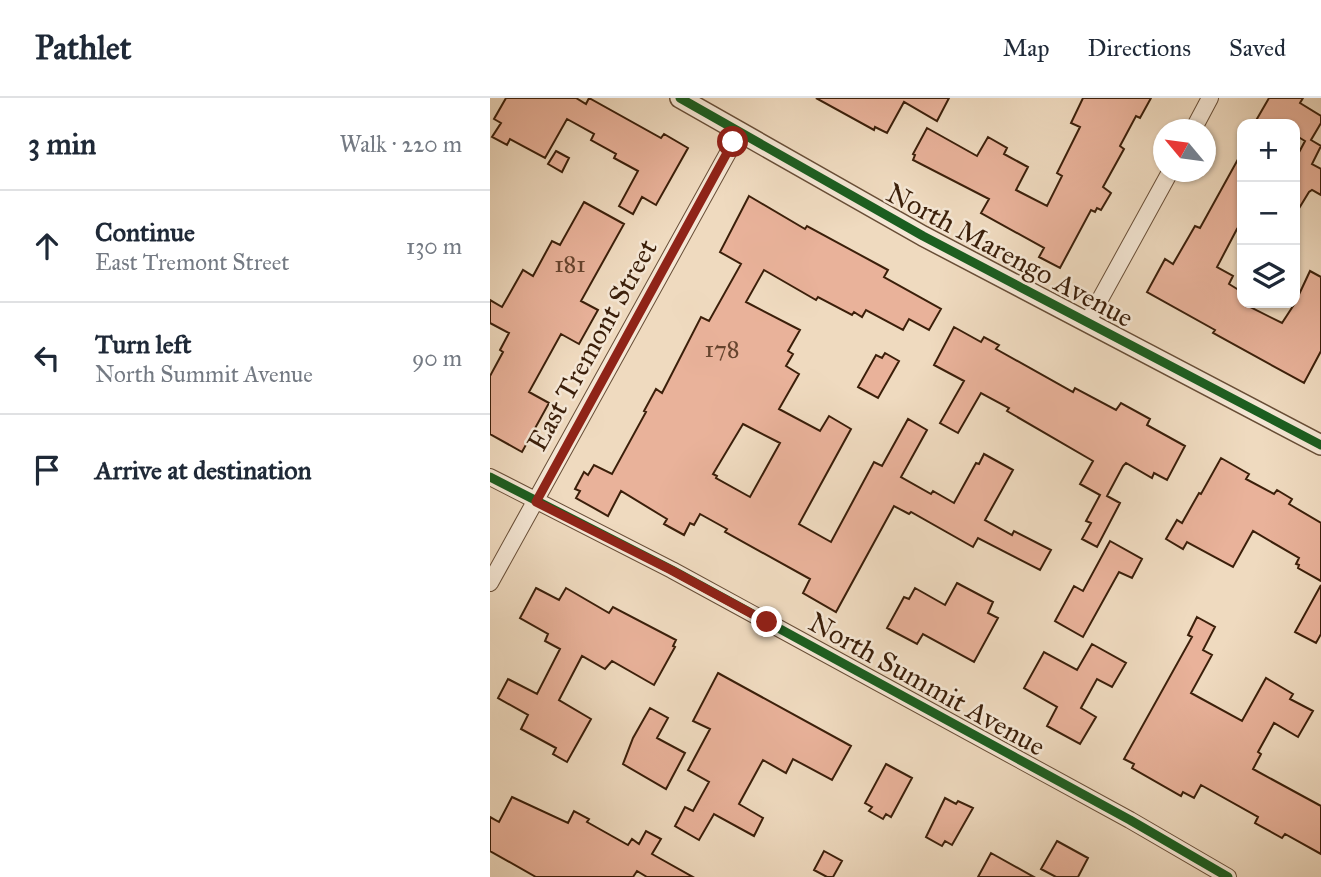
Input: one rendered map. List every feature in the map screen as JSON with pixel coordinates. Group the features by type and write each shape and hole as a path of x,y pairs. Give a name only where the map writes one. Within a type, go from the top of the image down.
{"street":[{"name":"North Marengo Avenue","path":"680,98 923,236 1321,445"},
{"path":"1199,119 1210,98"},
{"name":"East Tremont Street","path":"490,583 740,131"},
{"path":"1087,323 1165,182"},
{"name":"North Summit Avenue","path":"490,477 708,589 1130,820 1228,877"}],"building":[{"path":"506,98 576,98 586,104 589,98 661,138 664,134 688,148 656,205 642,197 633,214 619,206 638,171 614,158 616,154 591,140 594,134 567,119 545,158 510,139 507,145 492,137 501,123 494,119"},
{"path":"816,98 949,98 937,121 904,102 887,133 875,127 874,130"},
{"path":"1083,98 1151,98 1140,118 1136,116 1120,146 1124,149 1103,187 1111,193 1101,210 1091,210 1060,268 1039,257 1044,248 981,213 989,199 913,160 913,154 927,128 977,156 988,137 1007,148 1004,154 1028,167 1016,190 1047,206 1062,176 1057,173 1080,127 1071,123"},
{"path":"1269,98 1303,98 1300,103 1321,116 1321,123 1311,140 1321,146 1312,164 1321,169 1321,195 1312,190 1300,207 1300,150 1305,141 1300,138 1300,119 1257,119"},
{"path":"556,151 569,158 562,172 548,164"},
{"path":"1237,161 1237,229 1217,267 1233,276 1229,284 1237,289 1237,308 1252,308 1282,323 1292,308 1300,308 1300,292 1310,271 1321,277 1321,351 1304,383 1213,333 1215,330 1147,292 1165,259 1173,264 1195,226 1200,228"},
{"path":"749,196 805,229 807,226 888,270 884,277 941,309 929,330 909,319 903,330 866,310 862,317 854,312 852,315 818,297 816,300 764,270 746,302 800,330 788,351 793,354 786,366 799,374 779,409 820,431 829,416 851,429 799,524 831,542 874,462 882,466 908,419 927,430 901,477 931,494 933,491 954,503 976,463 979,464 984,454 1013,470 985,520 1012,535 1014,531 1051,550 1040,570 978,538 973,547 911,512 909,514 894,506 836,612 803,593 810,579 725,532 727,529 700,514 694,525 690,523 684,535 664,524 667,519 621,491 608,516 576,498 580,491 575,489 584,472 588,475 594,465 612,474 656,389 662,393 701,317 709,321 741,264 720,252","holes":["743,424 780,443 750,497 713,474"]},
{"path":"584,202 624,224 581,301 598,310 579,344 561,334 529,392 549,403 522,452 490,434 490,376 503,352 500,350 509,333 490,323 490,300 502,307 523,270 533,276 552,241 560,245"},
{"path":"954,327 981,342 984,337 999,345 996,349 1073,392 1075,388 1116,410 1121,403 1150,419 1147,425 1185,446 1167,480 1154,473 1152,478 1126,463 1123,466 1107,496 1120,503 1097,547 1082,539 1091,523 1086,521 1100,495 1080,484 1093,461 981,393 958,433 940,423 964,381 934,365"},
{"path":"885,353 899,361 878,398 858,387 876,355 882,358"},
{"path":"1221,458 1249,474 1246,479 1274,494 1277,490 1292,499 1289,504 1321,523 1321,581 1298,568 1299,565 1296,564 1299,558 1253,531 1233,567 1187,542 1183,549 1166,539 1177,520 1182,523"},
{"path":"1110,541 1142,559 1132,578 1119,572 1083,637 1055,621 1074,586 1083,591"},
{"path":"957,583 993,602 988,613 998,618 974,662 923,634 917,644 887,628 904,597 909,599 915,588 945,605"},
{"path":"1321,585 1321,634 1316,643 1295,632"},
{"path":"536,588 559,600 566,588 609,613 613,607 676,640 673,646 675,647 654,685 612,661 605,669 582,656 559,700 591,719 567,762 553,754 556,748 521,729 528,715 498,698 508,679 537,694 560,649 545,641 548,634 520,618"},
{"path":"1197,617 1215,627 1203,650 1212,655 1191,693 1242,721 1266,678 1293,694 1290,699 1313,711 1298,737 1274,723 1258,752 1261,754 1253,769 1321,806 1321,854 1285,834 1282,838 1255,823 1258,817 1201,785 1194,798 1183,792 1181,796 1132,768 1134,764 1124,759 1192,637 1188,635"},
{"path":"1092,644 1126,663 1112,687 1097,679 1081,708 1096,717 1080,744 1047,726 1057,707 1024,688 1044,652 1077,670"},
{"path":"718,673 851,746 832,780 793,759 786,773 763,760 739,804 763,818 754,836 714,814 699,840 675,826 685,807 693,811 709,782 688,770 710,729 693,721"},
{"path":"650,708 668,718 657,738 685,753 666,789 623,764 633,738"},
{"path":"886,764 912,778 891,817 886,814 883,819 869,811 872,807 865,803"},
{"path":"512,797 568,823 574,811 589,819 587,822 628,845 632,839 639,844 646,831 661,839 652,854 693,877 647,877 637,871 633,877 536,877 490,851 490,817 499,822"},
{"path":"945,798 973,808 952,845 945,841 942,846 926,837"},
{"path":"1057,841 1088,858 1078,877 1056,877 1041,869"},
{"path":"824,851 842,861 833,877 814,870"},
{"path":"991,853 1034,877 978,877"}],"cycle path":[{"path":"680,98 923,236 1321,445"},
{"path":"490,477 672,570 1130,820 1228,877"}],"route":[{"path":"733,142 536,502 767,622"}]}
